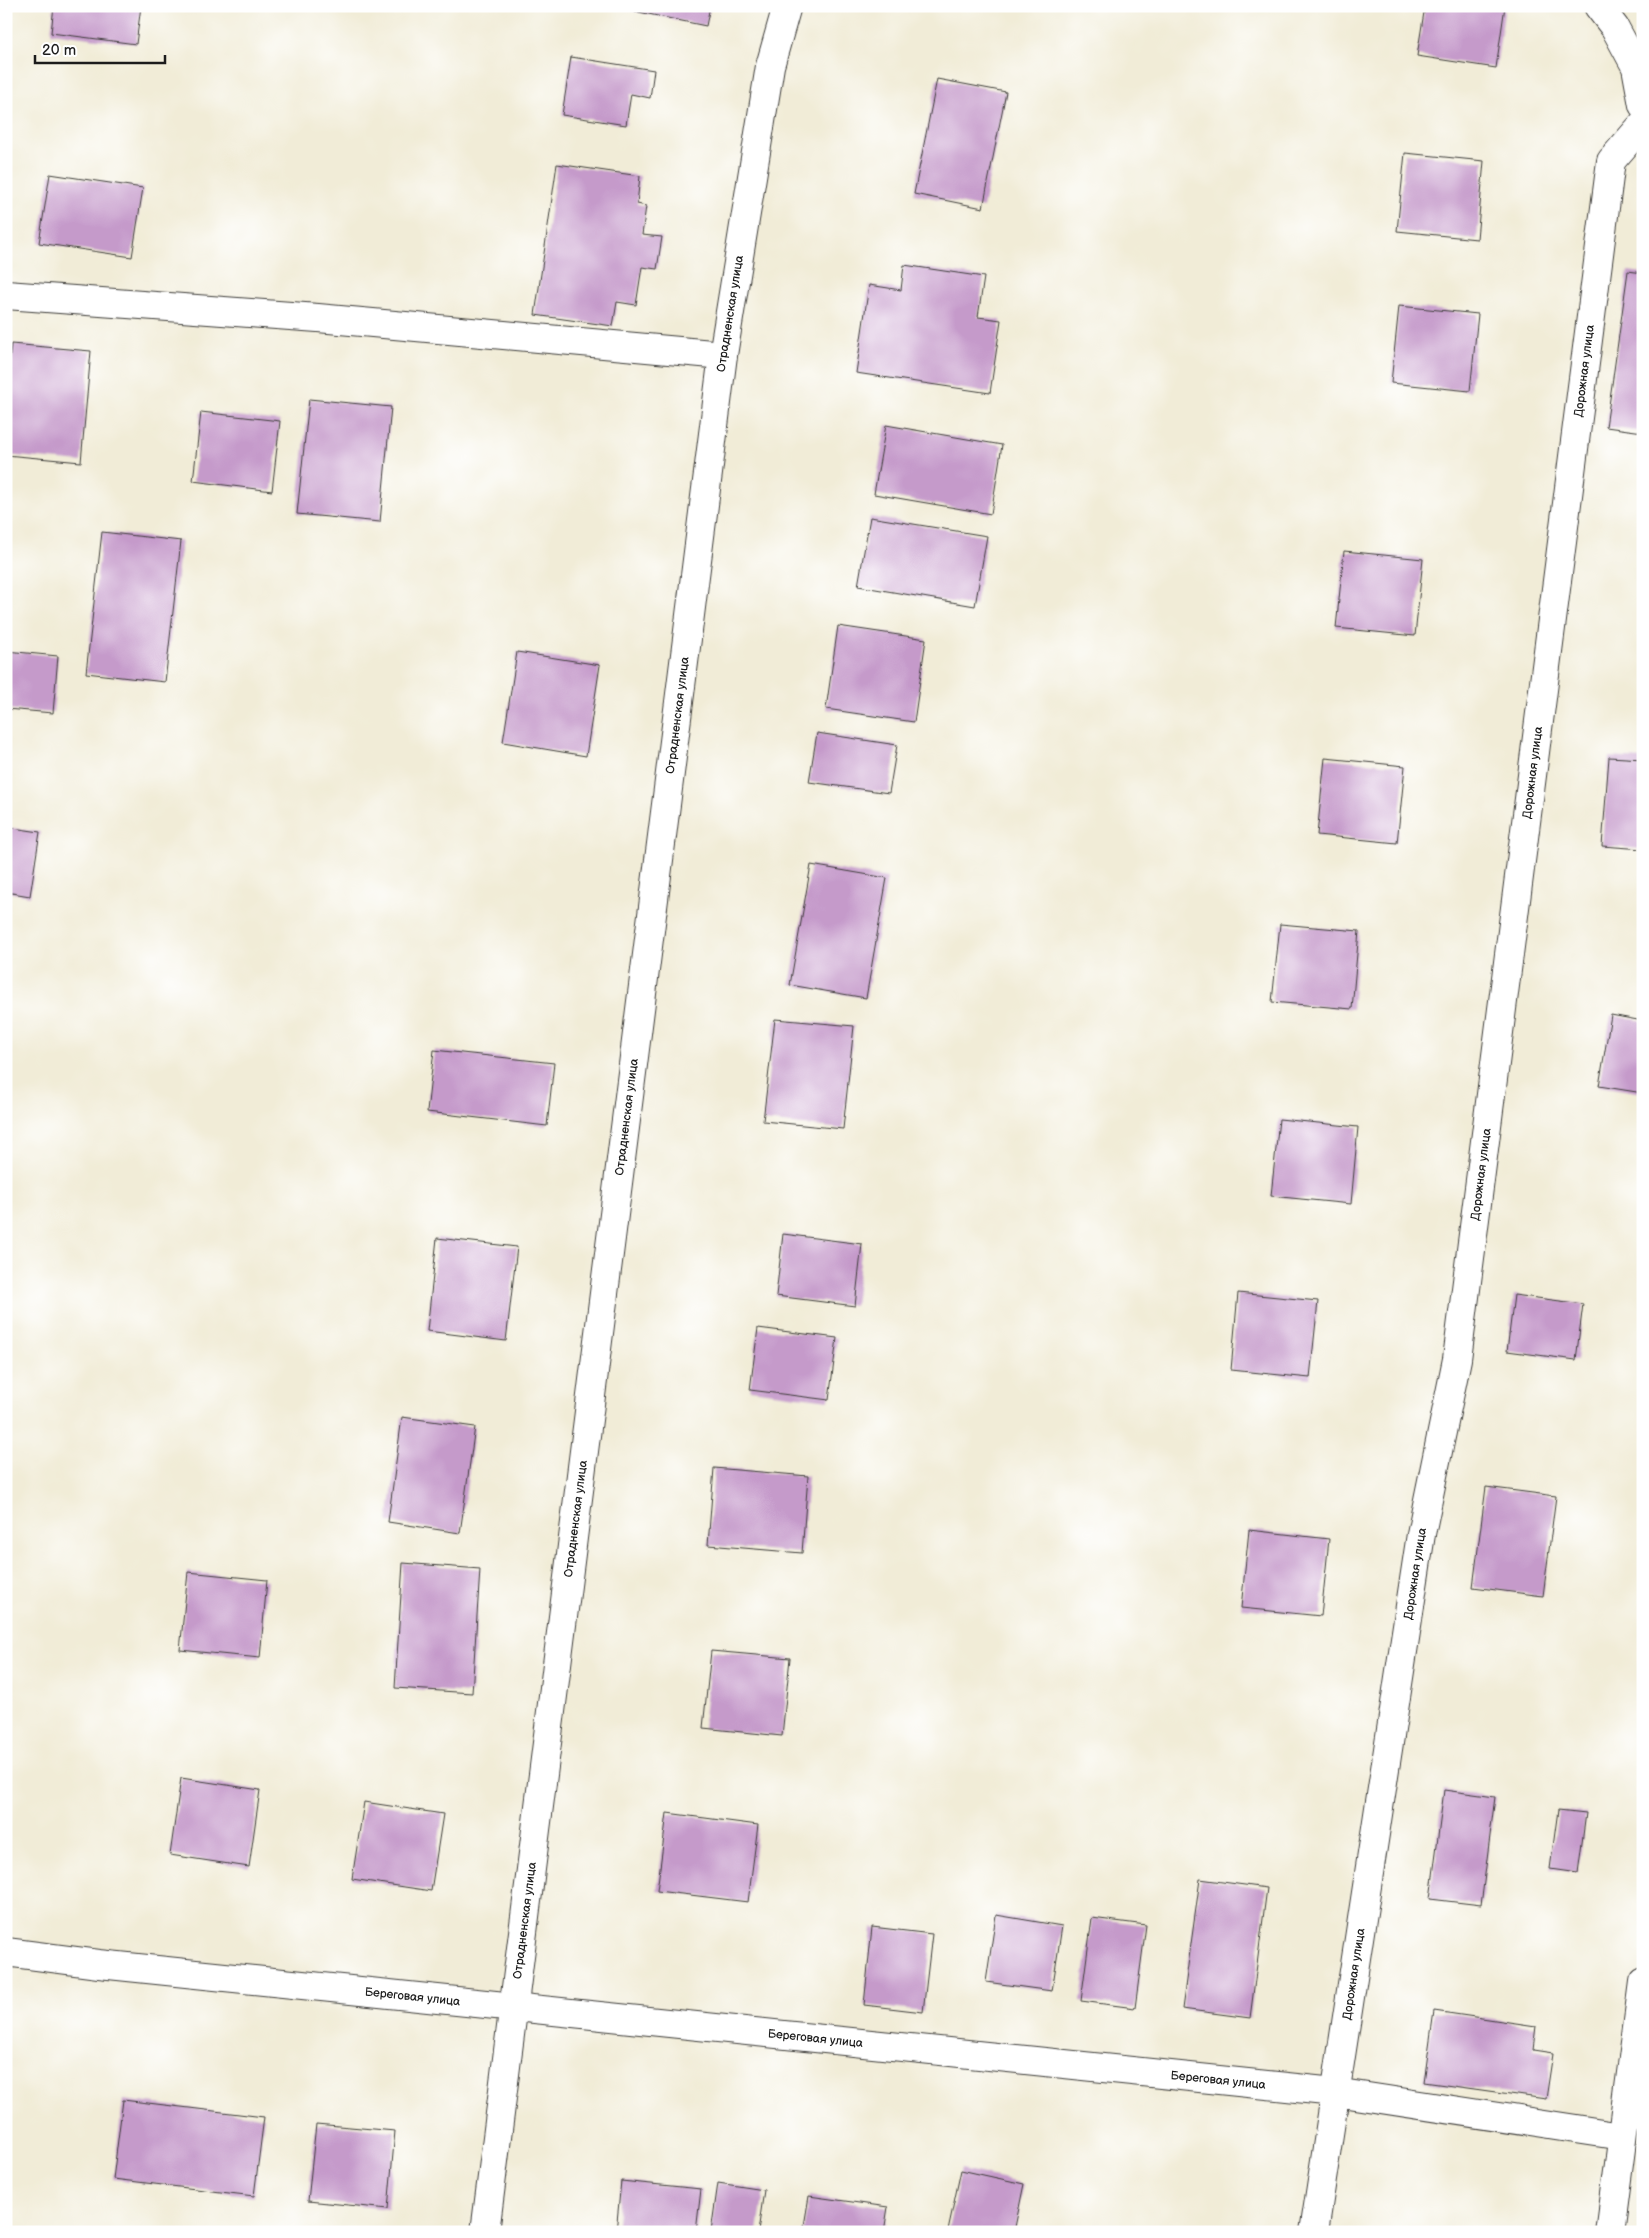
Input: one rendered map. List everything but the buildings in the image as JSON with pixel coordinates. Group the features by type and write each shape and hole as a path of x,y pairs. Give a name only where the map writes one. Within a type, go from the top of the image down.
{"street":[{"name":"Отрадненская улица","path":"485,2232 723,355 770,66 787,6"},
{"path":"1598,6 1615,28 1636,67 1643,105"},
{"name":"Дорожная улица","path":"1314,2232 1422,1534 1457,1359 1611,161 1643,124"},
{"path":"6,295 318,318 723,355"},
{"name":"Береговая улица","path":"6,1952 99,1964 513,2008 1335,2092 1622,2136"},
{"path":"1610,2232 1643,1982"}]}
